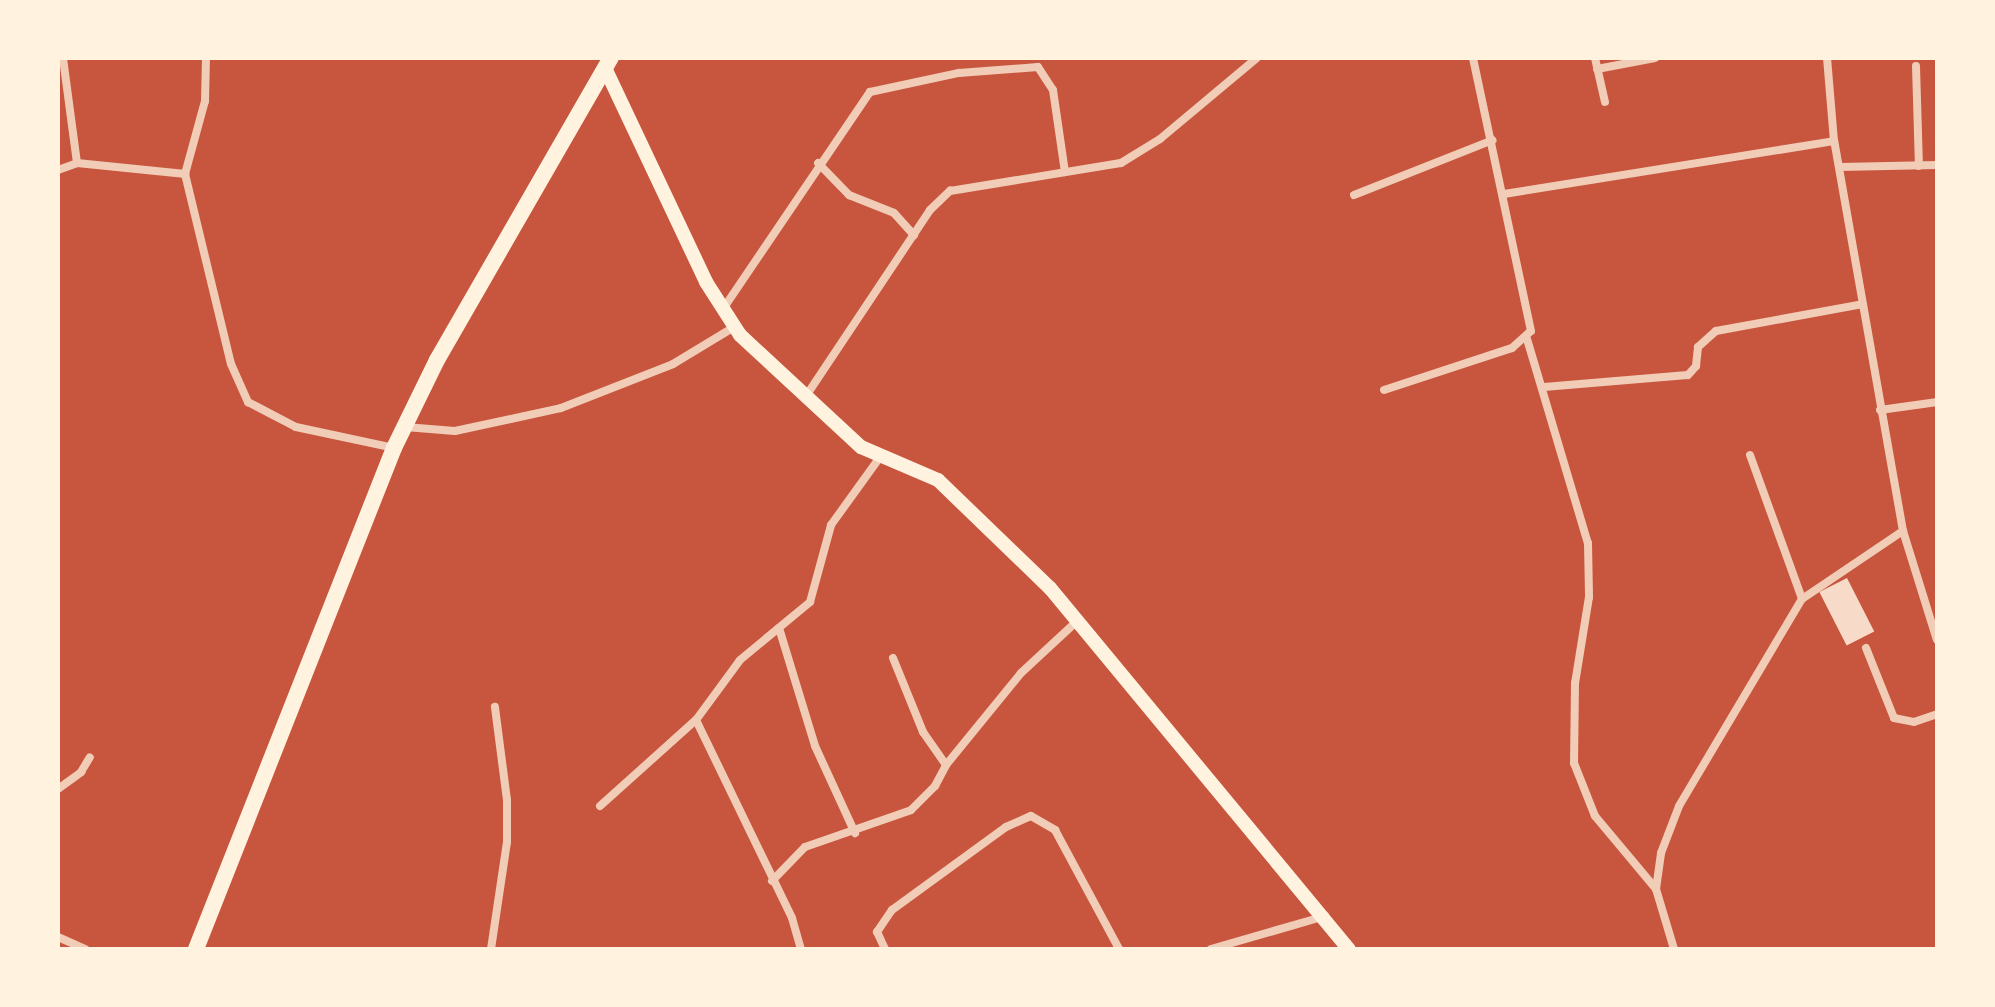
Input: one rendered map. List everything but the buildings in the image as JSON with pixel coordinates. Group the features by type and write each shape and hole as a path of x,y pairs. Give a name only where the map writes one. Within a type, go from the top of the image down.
{"main road":[{"path":"608,63 722,310 734,327 861,447 938,480 1050,588 1326,916 1349,949"},
{"path":"196,949 394,448 608,63"}],"street":[{"path":"63,58 77,163"},
{"path":"206,58 205,101 185,174 231,364 248,402 296,427 394,448"},
{"path":"806,396 939,199 958,187 1109,166 1139,154 1257,58"},
{"path":"1473,58 1531,319 1527,339 1544,387 1590,566 1575,683 1574,763 1595,816 1656,889 1674,949"},
{"path":"1595,58 1605,102"},
{"path":"1597,69 1655,58"},
{"path":"1827,58 1834,141 1880,410 1903,531 1937,640"},
{"path":"722,310 818,163 870,92 959,73 1030,66 1050,78 1065,172"},
{"path":"1916,66 1919,166"},
{"path":"1354,195 1493,140"},
{"path":"1504,194 1834,141"},
{"path":"58,170 77,163 185,174"},
{"path":"818,163 849,195 894,213 914,235"},
{"path":"1839,167 1937,165"},
{"path":"1544,387 1688,375 1696,366 1698,347 1716,331 1863,304"},
{"path":"404,427 455,431 561,408 673,364 734,327"},
{"path":"1384,390 1527,339"},
{"path":"1880,410 1937,402"},
{"path":"1750,455 1802,599"},
{"path":"600,806 696,720 740,660 816,593 831,525 880,457"},
{"path":"1656,889 1661,853 1679,806 1802,599 1903,531"},
{"path":"772,881 799,850 855,833 911,810 935,786 946,765 1021,673 1076,622"},
{"path":"779,628 815,746 855,833"},
{"path":"1866,648 1894,718 1914,722 1937,714"},
{"path":"893,658 923,732 946,765"},
{"path":"491,949 507,842 507,800 495,707"},
{"path":"696,720 792,918 801,949"},
{"path":"58,789 81,772 90,757"},
{"path":"885,949 877,932 892,910 1006,827 1031,816 1055,830 1119,949"},
{"path":"1211,949 1326,916"},
{"path":"58,937 85,949"}]}
